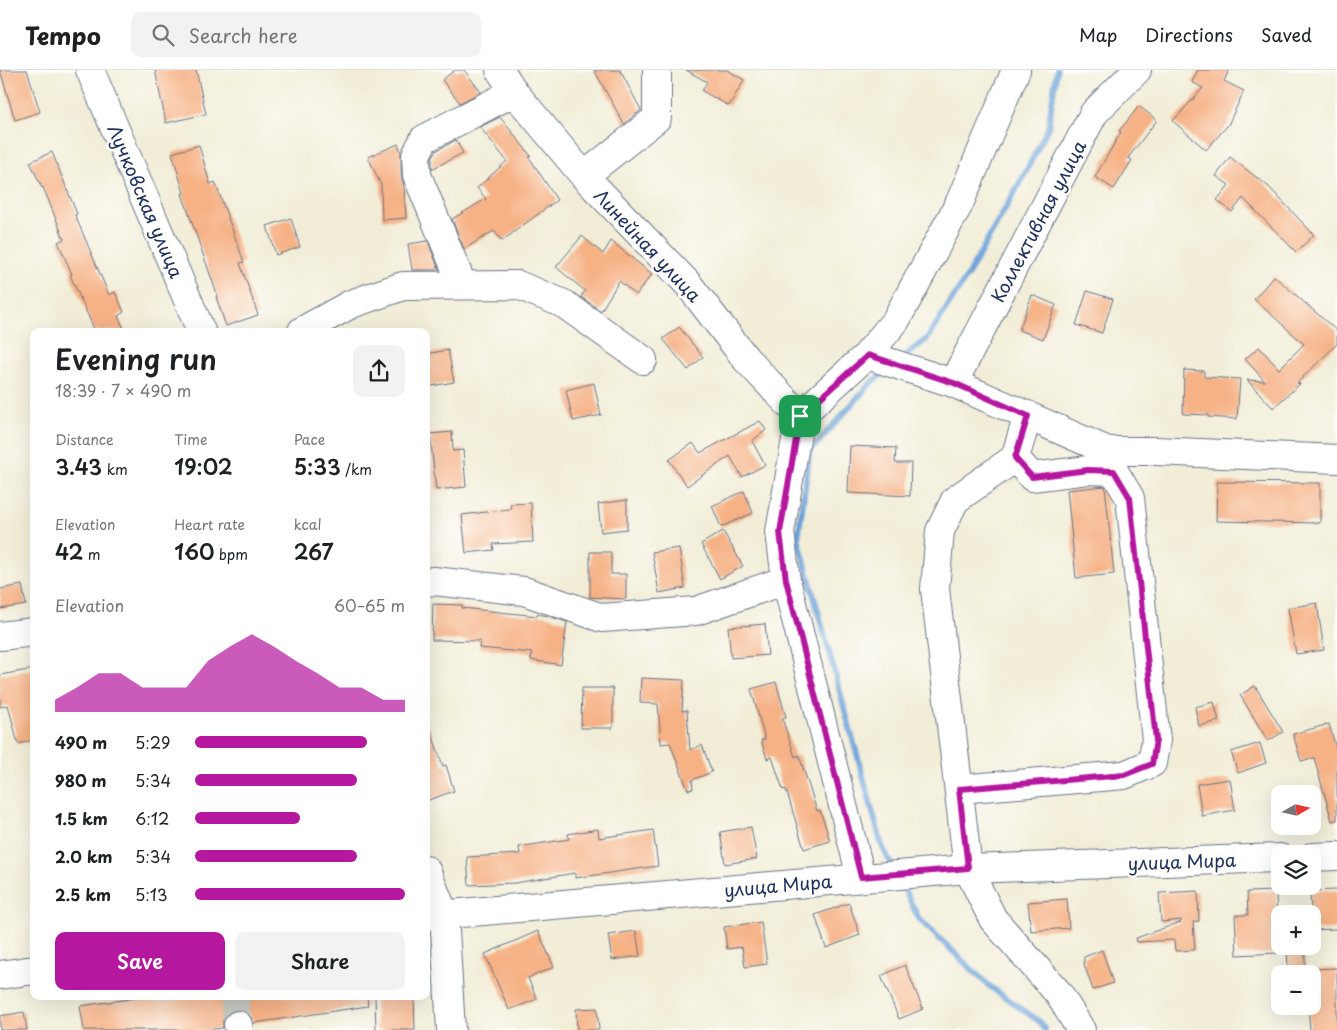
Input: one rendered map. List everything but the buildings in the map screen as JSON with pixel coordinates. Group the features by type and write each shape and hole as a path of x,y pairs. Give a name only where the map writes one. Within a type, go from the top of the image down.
{"street":[{"name":"Лучковская улица","path":"90,70 200,328"},
{"path":"584,176 657,118 657,70"},
{"path":"861,877 786,580 780,532 800,416 868,355 896,320 959,204 1016,70"},
{"name":"Коллективная улица","path":"954,383 1094,113 1137,70"},
{"path":"462,284 417,176 416,156 424,139 507,81"},
{"name":"Линейная улица","path":"507,81 584,176 688,284 746,359 800,416"},
{"path":"307,328 351,304 403,286 518,285 564,304 643,360"},
{"path":"868,355 954,383 1108,451 1156,451 1337,459"},
{"path":"1028,416 1015,458 955,500 940,531 935,589 968,868 993,919 1059,994 1081,1030"},
{"path":"959,789 1124,775 1152,764 1156,740 1130,498 1114,471 1088,470 1032,477 1015,458"},
{"path":"430,582 524,591 602,618 696,611 786,580"},
{"path":"0,636 30,632"},
{"path":"1321,857 1337,856"},
{"name":"улица Мира","path":"435,915 968,868 1271,858"},
{"path":"430,890 451,1030"},
{"path":"0,975 30,971"}],"waterway":[{"path":"902,358 927,339 969,273 1022,179 1048,128 1057,70"},
{"path":"888,369 871,383 810,451 798,538 882,846 894,870"},
{"path":"900,881 919,919 988,985 1040,1022 1045,1030"}],"tunnel":[{"path":"235,1000 238,1025"}],"route":[{"path":"868,355 954,383 1028,416 1015,458 1032,477 1088,470 1114,471 1130,498 1156,740 1152,764 1124,775 959,789 968,868 861,877 786,580 780,532 800,416 868,355"}]}
